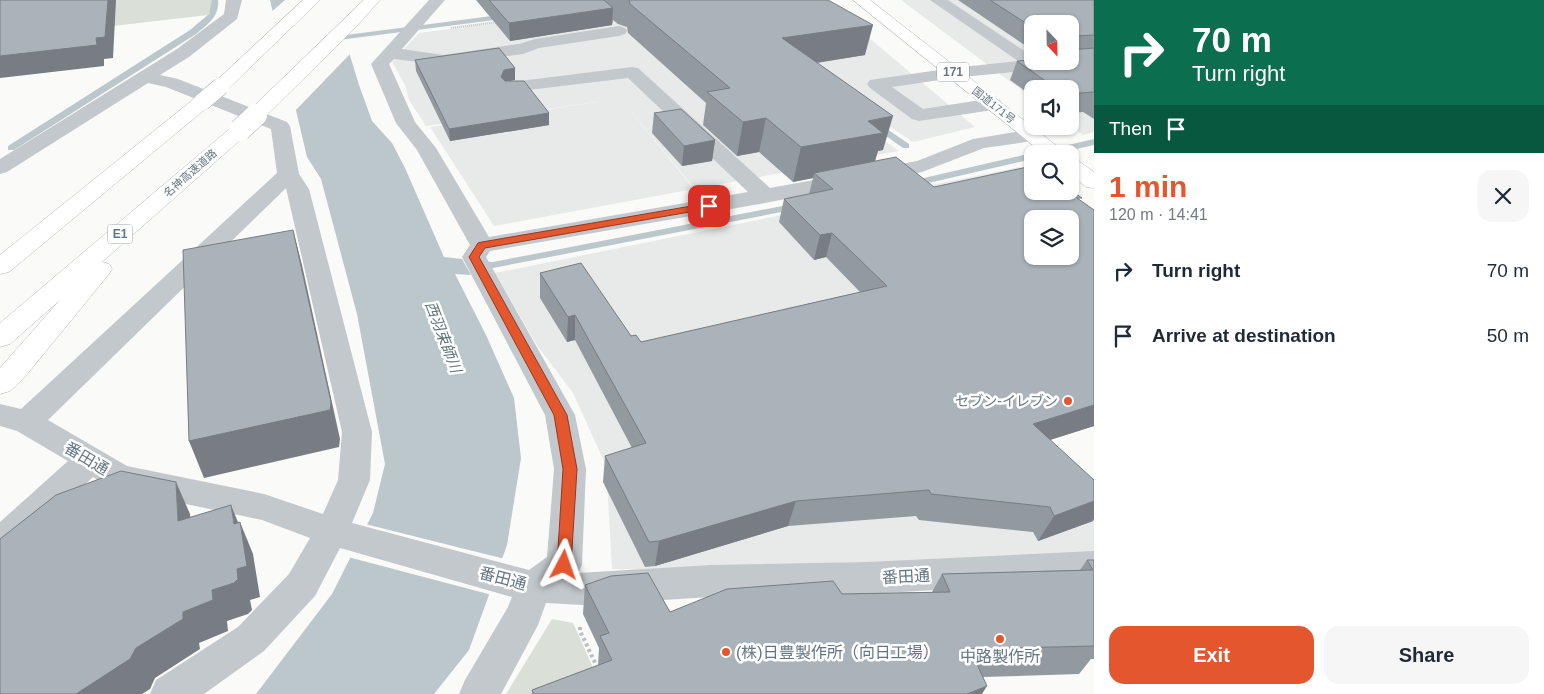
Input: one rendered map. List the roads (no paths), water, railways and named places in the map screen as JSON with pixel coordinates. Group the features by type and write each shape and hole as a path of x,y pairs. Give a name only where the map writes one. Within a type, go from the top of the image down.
{"highway":[{"path":"0,267 202,102 249,61 312,0"},
{"name":"国道171号","path":"866,0 953,73 1045,144"},
{"name":"名神高速道路","path":"0,338 240,130 370,3"},
{"path":"1079,171 1094,182"},
{"path":"7,378 154,204"}],"street":[{"path":"0,168 183,53 231,16 234,0"},
{"path":"436,0 380,64 406,122 426,148 480,259 560,415 570,469 564,565 533,586 525,613 479,694"},
{"path":"938,0 1024,58"},
{"path":"390,53 443,60 523,49 535,44 619,31"},
{"path":"1079,61 1094,60"},
{"path":"993,104 919,115 876,84 953,73 1024,66"},
{"path":"512,87 632,72 765,196"},
{"path":"146,77 172,83 280,126 288,174 298,189 357,432 354,480 339,533 302,585 251,639 170,694"},
{"path":"480,259 765,196 922,166 980,143 1045,144"},
{"path":"13,418 288,174"},
{"name":"番田通","path":"13,418 119,477 264,507 339,533 533,586 583,588 867,578 1094,566"},
{"path":"0,543 90,460"}],"water":[{"name":"西羽束師川","path":"270,0 333,0 372,121 392,143 444,257 462,259 471,275 455,274 486,335 514,398 521,458 507,545 469,650 434,694 256,694 332,594 373,513 385,464 357,314 321,179 307,157"}],"waterway":[{"path":"11,148 193,32 212,14 215,0"},
{"path":"331,39 507,16"},
{"path":"875,124 906,146"},
{"path":"1079,145 1094,142"},
{"path":"911,184 1024,158"},
{"path":"474,264 493,265 798,206"}],"place":[{"name":"セブン-イレブン","path":"1068,401"},
{"name":"中路製作所","path":"1000,639"},
{"name":"(株)日豊製作所（向日工場）","path":"726,652"}]}
